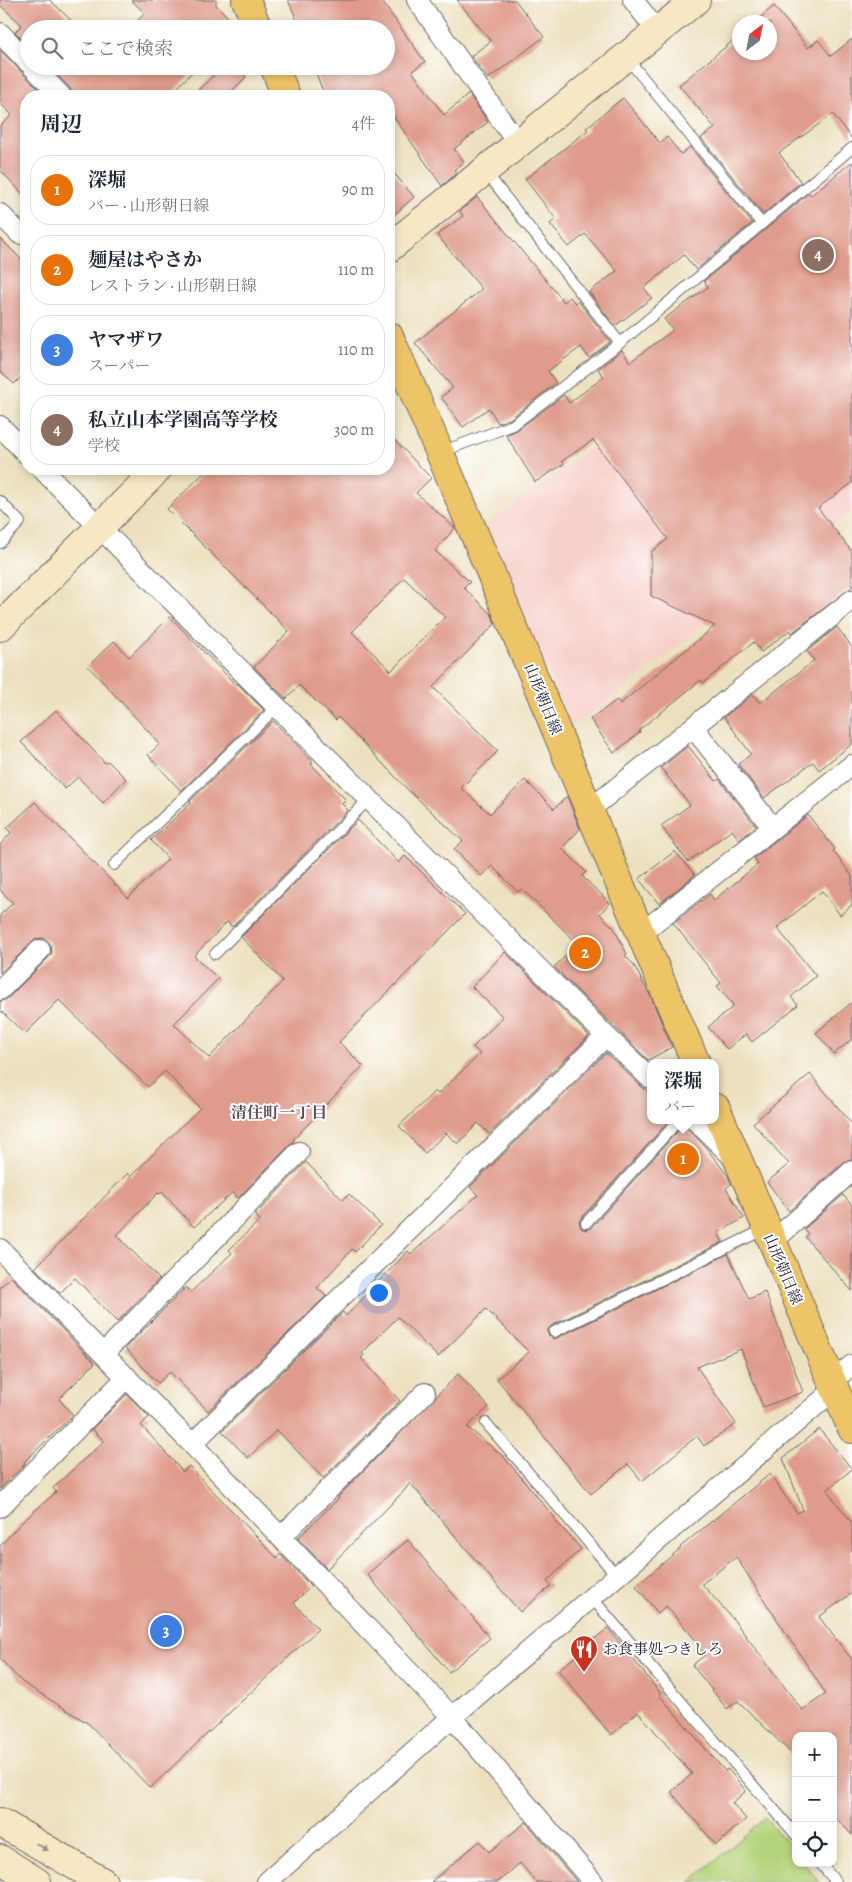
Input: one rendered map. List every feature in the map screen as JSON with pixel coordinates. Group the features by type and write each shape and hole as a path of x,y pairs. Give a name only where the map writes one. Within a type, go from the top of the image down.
{"main road":[{"path":"246,0 254,20"},
{"path":"278,75 284,90"},
{"name":"山形朝日線","path":"395,350 440,452 640,934 694,1059"},
{"name":"山形朝日線","path":"719,1115 769,1235 840,1378 852,1429"}],"street":[{"path":"416,0 518,144"},
{"path":"633,0 657,32"},
{"path":"395,243 696,0"},
{"path":"0,33 20,54"},
{"path":"41,75 55,90"},
{"path":"0,214 20,234"},
{"path":"0,426 20,447"},
{"path":"48,475 277,708 647,1075"},
{"path":"0,628 152,475"},
{"path":"589,810 852,600"},
{"path":"693,727 773,828"},
{"path":"640,934 852,765"},
{"path":"0,990 40,950"},
{"path":"192,1444 606,1036"},
{"path":"699,1124 739,1162"},
{"path":"104,1353 299,1152"},
{"path":"769,1235 852,1171"},
{"path":"0,1249 192,1444 452,1717 593,1882"},
{"path":"0,1507 127,1377"},
{"path":"267,1882 452,1717 592,1598 840,1378"},
{"path":"281,1537 425,1393"},
{"path":"0,1822 103,1882"},
{"path":"0,1859 36,1882"}],"lane":[{"path":"627,57 761,224"},
{"path":"440,452 513,425 620,343 852,148"},
{"path":"484,170 620,343"},
{"path":"0,501 20,522 0,543"},
{"path":"114,865 277,708"},
{"path":"215,954 369,799"},
{"path":"586,1223 675,1124"},
{"path":"554,1332 769,1235"},
{"path":"486,1423 617,1576"},
{"path":"592,1598 792,1830"},
{"path":"823,1867 836,1882"}],"shaded area":[{"path":"852,148 852,512 572,728 487,525 806,287 761,223"}],"green space":[{"path":"765,1818 792,1848 792,1867 807,1867 820,1882 690,1882"}],"building":[{"path":"0,0 50,0 71,20 20,20 20,23 0,5"},
{"path":"131,0 216,0 216,5 231,20 138,20 145,13"},
{"path":"288,0 381,0 425,62 412,71 444,115 469,94 488,122 454,149 464,162 454,170 457,173 442,186 395,119 395,90 323,90 317,75 395,75 395,20 297,20"},
{"path":"457,0 515,0 544,37 488,79 471,56 491,41"},
{"path":"774,6 808,48 818,40 831,56 852,39 852,139 833,114 779,153 801,182 763,214 701,138 715,128 679,85 732,42 732,60 777,60 777,15 763,15"},
{"path":"20,27 20,37 15,32"},
{"path":"0,50 20,70 20,75 24,75 39,90 20,90 20,191 0,170 0,126 12,115 0,103"},
{"path":"58,75 189,75 175,90 71,90"},
{"path":"214,75 244,75 246,77 233,90 198,90"},
{"path":"623,98 660,143 667,137 681,154 690,147 752,223 696,270 684,255 644,288 652,298 615,326 589,292 617,271 585,234 569,247 550,224 556,219 525,179 588,130 586,128"},
{"path":"852,162 852,483 818,508 852,552 852,587 792,633 790,630 761,652 754,642 703,683 701,680 639,730 640,732 614,753 590,719 617,700 620,704 715,626 651,596 651,552 668,539 593,440 562,461 564,464 535,482 506,435 517,430 564,395 569,403 604,377 598,369 622,350 630,362 673,330 664,319 708,287 704,281 809,193 811,195"},
{"path":"395,174 414,197 395,214"},
{"path":"477,197 564,302 570,297 575,303 578,301 610,342 589,358 581,347 548,371 556,383 510,419 498,423 489,408 463,427 441,397 453,388 415,343 482,289 437,235 463,216 460,211"},
{"path":"0,238 20,258 20,378 14,384 0,371"},
{"path":"395,440 431,478 416,493 455,528 435,551 470,582 464,588 492,615 495,624 433,687 498,751 461,788 490,814 525,780 554,809 567,796 580,829 562,848 586,872 582,876 610,903 600,914 614,928 627,954 625,956 633,964 651,997 672,1047 647,1059 554,967 578,944 522,889 518,892 492,866 481,876 454,849 463,841 407,789 338,717 336,720 299,685 286,699 254,667 289,631 167,509 202,475 395,475","holes":["404,578 445,617 391,671 352,632"]},
{"path":"170,617 236,685 237,683 264,710 181,791 148,755 160,744 88,666 114,641 129,657"},
{"path":"837,627 852,647 852,744 819,770 813,762 764,798 738,764 751,754 724,717 753,694 760,703 806,667 814,660 807,651"},
{"path":"56,710 105,763 108,761 126,779 103,803 78,777 65,789 21,742"},
{"path":"273,721 313,762 311,764 346,800 342,804 348,810 232,927 227,922 194,956 218,979 174,1024 209,1058 283,981 241,937 358,820 399,863 405,856 465,914 339,1042 363,1066 238,1198 233,1192 194,1227 162,1192 158,1193 117,1235 159,1279 117,1322 75,1278 60,1293 35,1268 128,1173 131,1176 200,1108 165,1071 148,1087 59,1000 25,1034 0,1010 0,1002 8,998 52,953 48,941 43,938 36,939 0,973 0,915 13,903 0,890 0,845 11,833 7,828 35,802 128,898 168,859 151,840"},
{"path":"688,746 716,781 719,779 756,826 740,840 732,830 688,862 661,826 690,805 661,768"},
{"path":"808,815 835,849 833,851 852,876 852,905 840,915 822,891 777,928 816,976 791,997 798,1005 752,1042 746,1034 727,1049 708,1027 734,1006 717,986 721,983 673,923 710,894 714,900 758,864 754,858"},
{"path":"675,851 695,875 659,904 639,879"},
{"path":"505,952 589,1036 489,1134 478,1123 458,1144 446,1133 425,1153 399,1126 435,1091 438,1094 480,1054 473,1047 503,1017 472,987"},
{"path":"852,1002 852,1039 834,1054 816,1033"},
{"path":"606,1053 647,1091 647,1124 666,1124 581,1218 579,1222 581,1228 585,1230 591,1228 684,1124 728,1176 731,1184 726,1188 744,1218 718,1233 723,1242 551,1326 547,1331 548,1335 553,1339 557,1338 728,1254 749,1299 765,1292 803,1392 763,1407 741,1349 697,1367 736,1424 704,1446 697,1436 642,1481 628,1464 591,1494 497,1379 529,1352 486,1309 438,1357 398,1317 362,1353 364,1355 361,1358 400,1401 323,1478 277,1430 248,1458 222,1431 343,1312 346,1316 408,1251 411,1254 478,1195 470,1187"},
{"path":"810,1074 852,1124 852,1159 844,1162 789,1211 767,1182 789,1164 753,1123"},
{"path":"306,1162 343,1200 349,1194 381,1225 355,1252 352,1249 317,1288 326,1296 208,1411 170,1372 158,1383 125,1348 186,1287 191,1292 232,1253 229,1250 260,1220 255,1215"},
{"path":"843,1195 852,1205 852,1291 805,1237 808,1234 804,1229"},
{"path":"11,1277 95,1363 59,1399 73,1415 24,1462 25,1464 0,1489 0,1287"},
{"path":"458,1374 489,1407 467,1427 504,1457 581,1549 547,1581 551,1586 520,1612 410,1483 327,1569 298,1538"},
{"path":"127,1394 149,1417 141,1425 183,1472 189,1466 277,1558 280,1554 311,1586 294,1603 318,1629 150,1788 89,1724 22,1682 0,1659 0,1546 20,1524 56,1492 53,1488 104,1441 92,1429"},
{"path":"819,1429 852,1469 827,1490 852,1523 852,1593 819,1617 852,1660 852,1835 837,1819 837,1732 792,1732 792,1754 738,1701 727,1709 692,1665 705,1655 697,1646 699,1644 666,1606 658,1613 636,1586 680,1547 770,1474 797,1513 803,1510 783,1458","holes":["736,1557 826,1694 802,1710 733,1619 702,1584"]},
{"path":"408,1540 490,1638 449,1672 367,1574"},
{"path":"608,1628 661,1694 659,1695 725,1771 728,1769 746,1791 732,1803 746,1819 716,1845 671,1792 692,1774 638,1712 611,1735 558,1670 588,1647 587,1645"},
{"path":"526,1822 577,1882 536,1882 520,1863 498,1882 431,1882 480,1841 489,1852"}],"place":[{"name":"私立山本学園高等学校","path":"818,255"},
{"name":"麺屋はやさか","path":"585,953"},
{"name":"深堀","path":"683,1159"},
{"name":"ヤマザワ","path":"166,1631"},
{"name":"お食事処つきしろ","path":"584,1673"}],"district":[{"name":"清住町一丁目","path":"279,1113"}]}
